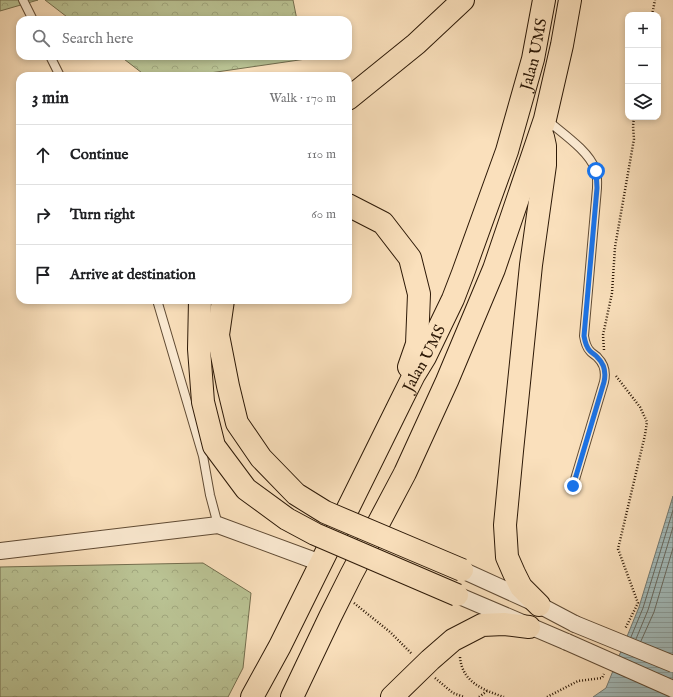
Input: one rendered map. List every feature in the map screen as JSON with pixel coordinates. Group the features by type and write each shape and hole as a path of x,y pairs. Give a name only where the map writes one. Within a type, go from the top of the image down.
{"highway":[{"path":"352,96 416,44 463,0"},
{"name":"Jalan UMS","path":"252,697 280,646 453,299 507,150 533,59 544,0"},
{"name":"Jalan UMS","path":"292,697 342,593 405,473 458,357 494,269 543,124 562,45 570,0"},
{"path":"539,605 521,587 507,557 505,525 531,265 545,165 543,124"},
{"path":"352,207 383,223 410,258 419,294 417,344 390,423"},
{"path":"200,304 199,349 203,402 214,446 246,489 286,519 315,534 457,595"},
{"path":"222,304 218,335 230,393 238,423 261,458 296,494 325,512 462,570"},
{"path":"392,697 424,665 453,640 476,628 482,625 504,624 529,627"}],"street":[{"path":"0,551 218,525 321,563"},
{"path":"462,570 539,605 575,624 673,664"},
{"path":"457,595 673,689"}],"lane":[{"path":"23,0 31,16"},
{"path":"52,60 58,72"},
{"path":"543,124 573,142 591,159 596,171 597,188 584,336 590,352 599,358 604,366 606,374 573,486"},
{"path":"158,304 203,456 210,495 218,525"}],"path":[{"path":"653,12 655,0"},
{"path":"604,351 603,335 612,293 615,247 634,139 634,120"},
{"path":"614,371 617,378 640,407 647,422 618,549 638,603 625,630"},
{"path":"342,593 390,632 416,658"},
{"path":"460,655 464,672 471,681 487,691 504,697"},
{"path":"547,697 578,681 602,678 605,672"},
{"path":"431,674 453,693 464,697"},
{"path":"479,697 487,691"}],"green space":[{"path":"0,0 38,0 0,11"},
{"path":"45,0 293,0 296,16 66,16"},
{"path":"125,60 299,60 217,72 141,72"},
{"path":"203,563 251,593 243,668 228,697 0,697 0,567"}],"water":[{"path":"673,496 673,697 593,697 606,688 639,607"}],"route":[{"path":"573,486 606,374 604,366 599,358 590,352 584,336 597,188 596,171"}]}
